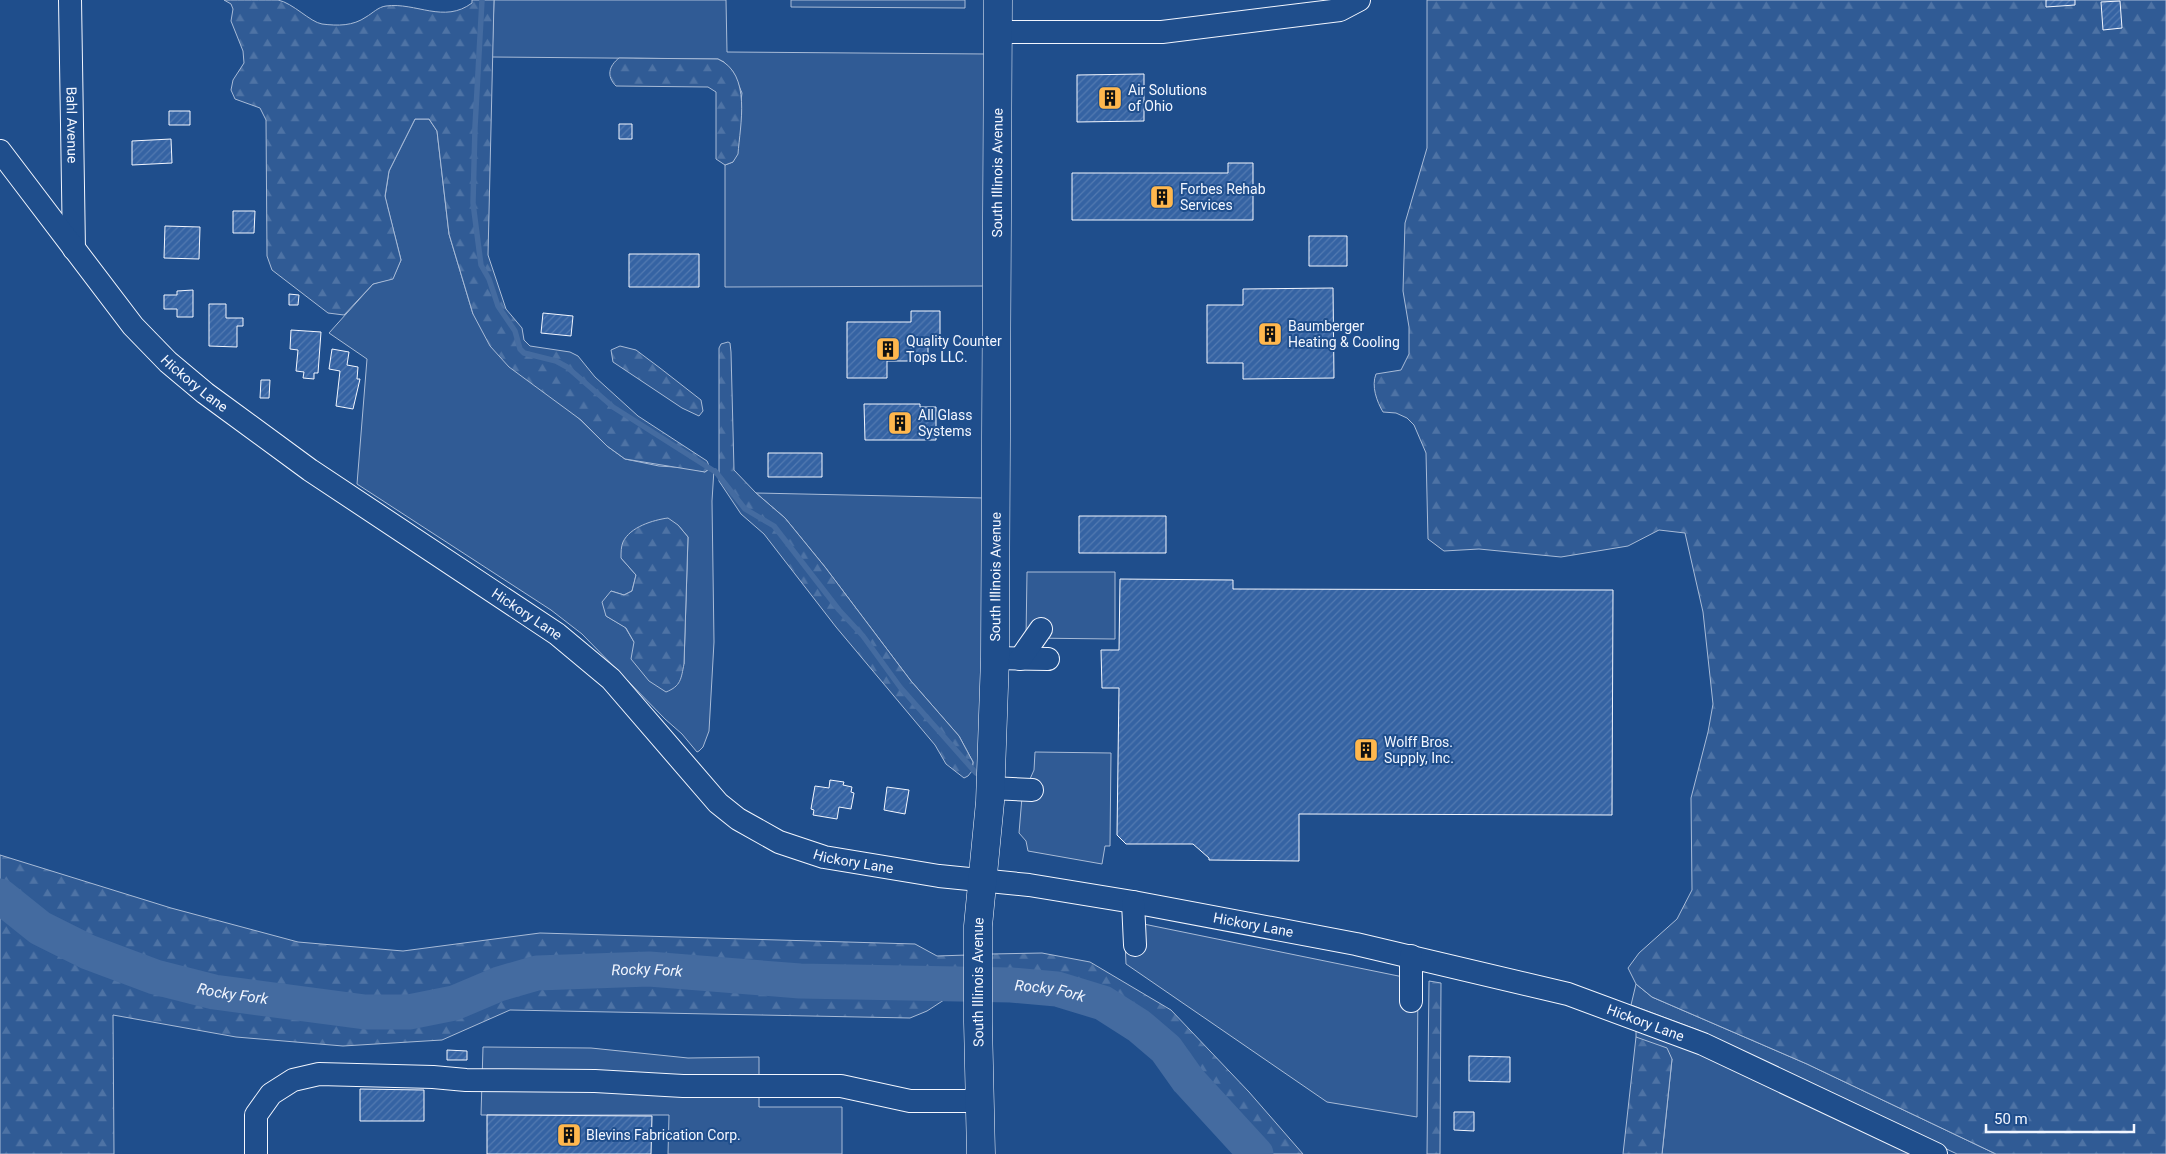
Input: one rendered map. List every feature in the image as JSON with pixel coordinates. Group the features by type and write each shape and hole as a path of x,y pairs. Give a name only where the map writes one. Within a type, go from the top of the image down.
{"main road":[{"name":"South Illinois Avenue","path":"981,1154 978,936 990,788 1008,659 998,0"}],"street":[{"name":"Bahl Avenue","path":"70,0 74,249"},
{"path":"998,32 1162,32 1340,10 1359,0"},
{"name":"Hickory Lane","path":"0,152 133,326 184,376 310,470 557,634 611,679 707,790 738,819 779,842 824,857 875,866 982,881 1047,887 1133,902 1411,956 1568,994 1669,1030 1758,1068 1936,1154"},
{"path":"1008,659 1041,629"},
{"path":"1008,659 1048,659"},
{"path":"990,788 1032,790"},
{"path":"1133,902 1135,945"},
{"path":"1411,956 1411,1001"},
{"path":"256,1154 256,1114 271,1094 293,1080 319,1074 433,1077 466,1080 595,1081 683,1086 841,1086 910,1102 980,1101"}],"shaded area":[{"path":"494,0 726,0 727,52 988,54 987,286 725,287 725,165 733,162 742,93 733,72 724,62 718,59 492,57"},
{"path":"791,0 965,0 965,8 791,7"},
{"path":"415,119 429,119 437,131 449,234 473,314 607,446 625,459 659,466 690,468 705,472 710,468 714,469 712,501 714,642 709,731 703,747 699,751 697,752 682,734 582,634 551,610 357,484 367,359 329,333 373,284 393,278 401,260 385,197 389,171","holes":["678,525 688,537 684,664 634,642 625,627 606,616 611,591 624,595 632,591 636,575 621,558"]},
{"path":"756,493 985,498 980,771 972,771 973,762 959,736 911,681 825,567 785,518"},
{"path":"1027,572 1115,572 1115,639 1026,638"},
{"path":"1035,752 1111,753 1110,846 1105,846 1102,864 1028,851 1026,841 1019,833 1022,797 1034,770"},
{"path":"1124,920 1418,980 1417,1117 1327,1102 1126,964"},
{"path":"1636,984 1652,997 1807,1064 1996,1154 1957,1154 1698,1030 1631,1005"},
{"path":"1636,1029 1705,1056 1914,1154 1662,1154 1672,1059 1636,1037"},
{"path":"483,1047 591,1048 688,1058 759,1057 759,1107 842,1107 842,1154 668,1154 669,1115 481,1115"}],"green space":[{"path":"224,0 278,0 290,5 317,23 340,25 351,24 361,20 386,6 451,12 472,3 472,0 494,0 488,255 506,309 522,328 524,340 530,346 570,352 578,356 595,377 638,416 707,461 710,468 705,472 625,459 607,446 581,420 509,367 490,346 473,314 449,234 437,131 429,119 415,119 389,171 385,196 401,260 393,279 373,284 344,315 328,313 272,270 267,256 266,120 260,108 235,99 231,90 233,80 244,63 243,51 231,21 233,9 231,4"},
{"path":"1427,0 2166,0 2166,1154 1996,1154 1807,1064 1652,997 1636,984 1628,968 1639,953 1677,919 1692,890 1691,798 1708,732 1713,704 1703,612 1685,533 1659,530 1628,546 1561,557 1479,549 1444,551 1428,539 1426,453 1414,425 1407,418 1396,413 1383,412 1374,389 1376,374 1401,370 1409,354 1409,327 1403,291 1405,223 1427,148"},
{"path":"619,58 718,59 729,66 736,76 742,101 738,154 733,162 725,165 716,159 716,92 708,87 616,86 611,79 610,71 613,64"},
{"path":"730,343 731,352 734,470 756,493 785,518 825,567 911,681 959,736 973,762 972,771 968,776 964,778 946,764 935,745 836,627 764,534 741,514 719,481 719,348 721,344"},
{"path":"620,346 636,350 701,400 703,411 699,416 682,408 613,362 611,350"},
{"path":"668,518 678,525 688,537 684,664 680,681 675,687 666,692 649,681 631,659 634,642 626,628 606,616 602,602 611,591 624,595 632,591 636,575 621,558 622,545 626,537 642,525"},
{"path":"0,855 171,908 298,942 403,951 540,933 915,944 937,956 967,955 967,999 947,998 927,1011 910,1018 510,1010 442,1040 343,1046 236,1037 113,1015 114,1154 0,1154"},
{"path":"1042,953 1090,962 1171,1010 1249,1092 1303,1154 1256,1154 1188,1080 1166,1049 1139,1026 1103,1003 1057,989 991,985 991,954"},
{"path":"1429,981 1441,983 1440,1154 1427,1154"},
{"path":"1636,1037 1667,1048 1672,1059 1662,1154 1623,1154"}],"building":[{"path":"2046,0 2075,0 2075,5 2046,7"},
{"path":"2120,1 2122,28 2103,30 2101,2"},
{"name":"Air Solutions of Ohio","path":"1144,74 1144,121 1077,122 1077,75"},
{"path":"169,111 190,111 190,125 169,125"},
{"path":"619,124 632,124 632,139 619,139"},
{"path":"171,139 172,163 132,165 132,141"},
{"name":"Forbes Rehab Services","path":"1228,163 1253,163 1253,220 1072,220 1072,173 1228,173"},
{"path":"233,211 255,211 254,233 233,233"},
{"path":"165,226 200,227 199,259 164,258"},
{"path":"1309,236 1347,236 1347,266 1309,266"},
{"path":"629,254 699,254 699,287 629,287"},
{"name":"Baumberger Heating & Cooling","path":"1333,288 1334,378 1243,379 1243,363 1207,363 1207,305 1243,305 1243,289"},
{"path":"193,290 193,317 177,317 177,309 164,309 164,295 177,295 177,291"},
{"path":"289,294 299,295 298,305 289,305"},
{"path":"209,304 226,304 226,318 243,318 243,326 237,326 237,347 209,346"},
{"name":"Quality Counter Tops LLC.","path":"911,311 940,311 940,338 928,338 928,361 887,361 887,378 847,378 847,322 911,322"},
{"path":"543,313 573,316 571,336 541,333"},
{"path":"291,330 321,332 318,373 314,373 314,379 303,378 304,372 296,371 298,350 290,349"},
{"path":"332,349 349,352 347,365 358,367 357,379 360,379 353,409 336,406 340,371 329,369"},
{"path":"261,380 270,380 269,398 260,398"},
{"name":"All Glass Systems","path":"864,404 920,404 920,407 936,407 936,440 865,440"},
{"path":"768,453 822,453 822,477 768,477"},
{"path":"1079,516 1166,516 1166,553 1079,553"},
{"name":"Wolff Bros. Supply, Inc.","path":"1120,579 1233,580 1233,589 1613,590 1612,815 1299,814 1299,861 1209,860 1193,844 1126,844 1117,835 1119,688 1102,688 1101,650 1119,650"},
{"path":"830,780 844,782 843,785 852,787 851,792 854,793 851,809 839,807 837,819 813,815 814,810 811,809 815,786 829,788"},
{"path":"887,787 909,790 905,814 884,810"},
{"path":"447,1050 467,1051 467,1060 447,1060"},
{"path":"1469,1056 1510,1057 1510,1082 1469,1081"},
{"path":"360,1089 424,1090 424,1121 360,1121"},
{"path":"1454,1112 1474,1112 1474,1131 1454,1130"},
{"name":"Blevins Fabrication Corp.","path":"487,1115 652,1116 651,1154 487,1154"}],"waterway":[{"path":"482,0 473,203 481,265 489,279 498,306 515,331 520,349 524,353 556,361 567,367 613,407 714,471"},
{"path":"715,471 745,509 774,526 839,610 863,636 900,687 976,773"},
{"name":"Rocky Fork","path":"0,896 40,928 88,952 155,977 214,992 365,1012 409,1012 454,1003 499,984 537,973 649,969 800,981 1011,985 1057,989 1103,1003 1139,1026 1166,1049 1188,1080 1256,1154"}],"place":[{"name":"Air Solutions of Ohio","path":"1110,98"},
{"name":"Forbes Rehab Services","path":"1162,197"},
{"name":"Baumberger Heating & Cooling","path":"1270,334"},
{"name":"Quality Counter Tops LLC.","path":"888,349"},
{"name":"All Glass Systems","path":"900,423"},
{"name":"Wolff Bros. Supply, Inc.","path":"1366,750"},
{"name":"Blevins Fabrication Corp.","path":"569,1135"}]}
